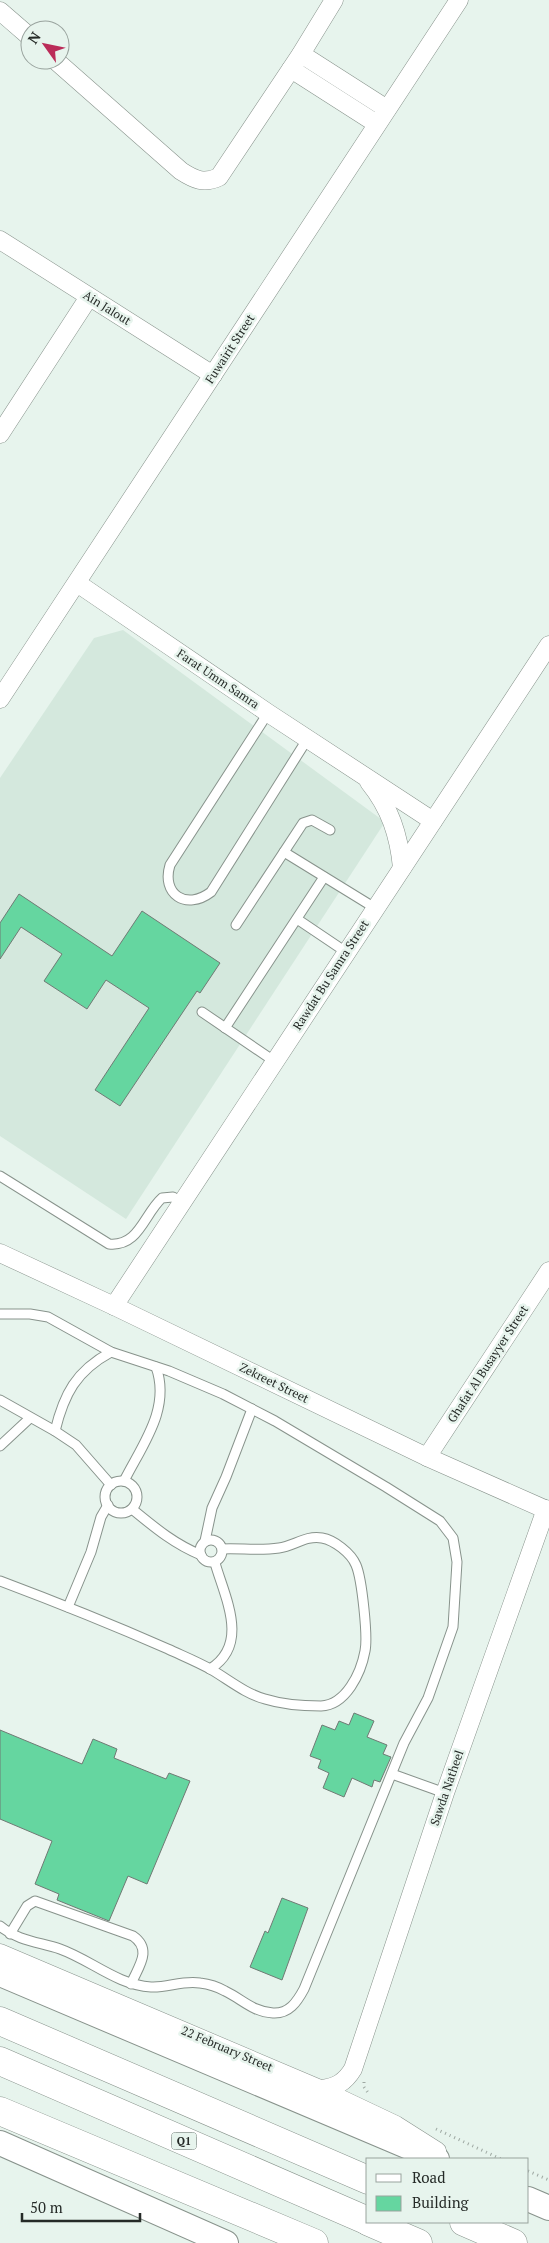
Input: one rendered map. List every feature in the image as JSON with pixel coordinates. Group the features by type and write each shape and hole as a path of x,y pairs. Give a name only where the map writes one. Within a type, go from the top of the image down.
{"highway":[{"path":"0,2021 366,2179"},
{"name":"Q1","path":"0,2061 366,2220"},
{"path":"0,2111 314,2243"},
{"name":"Q1","path":"373,2223 418,2243"},
{"path":"466,2223 513,2243"}],"main road":[{"name":"22 February Street","path":"0,1974 434,2158"},
{"path":"0,2143 226,2243"},
{"path":"529,2199 549,2208"}],"street":[{"path":"66,70 181,172 194,179 208,182 219,177 301,54 334,0"},
{"name":"Fuwairit Street","path":"0,698 459,0"},
{"path":"0,11 20,29"},
{"path":"301,54 387,109"},
{"path":"291,69 377,124"},
{"name":"Ain Jalout","path":"0,240 213,374"},
{"path":"0,434 89,296"},
{"name":"Farat Umm Samra","path":"77,583 268,713 361,772 433,821"},
{"name":"Rawdat Bu Samra Street","path":"114,1306 549,645"},
{"name":"Farat Umm Samra","path":"361,772 378,793 391,817 400,842 402,868"},
{"name":"Zekreet Street","path":"0,1254 114,1306 427,1457 548,1510"},
{"name":"Ghafat Al Busayyer Street","path":"427,1457 549,1271"},
{"name":"Sawda Natheel","path":"320,2089 336,2086 349,2076 355,2062 445,1793 548,1510"},
{"name":"22 February Street","path":"0,1953 320,2089 371,2104 446,2158"},
{"name":"Sawda Natheel","path":"355,2062 352,2077 356,2093 371,2104"}],"lane":[{"path":"268,713 170,865 167,874 169,884 174,893 182,899 192,901 202,898 210,892 308,738"},
{"path":"236,925 305,821 312,820 330,830"},
{"path":"284,852 375,908"},
{"path":"225,1028 324,876"},
{"path":"297,919 346,952"},
{"path":"202,1012 274,1061"},
{"path":"0,1176 110,1244 122,1244 134,1237 162,1198 173,1197 182,1202"},
{"path":"0,1314 30,1314 48,1317 111,1352 156,1367 223,1394 252,1409 386,1486 440,1521 453,1538 457,1562 453,1626 428,1698 404,1743 304,1989 296,2004 285,2012 273,2013 253,2009 224,1990 199,1983 180,1983 153,1987 131,1984 60,1950 22,1940 0,1926"},
{"path":"55,1431 62,1404 74,1382 101,1357 111,1352"},
{"path":"124,1481 160,1410 161,1382 156,1367"},
{"path":"0,1400 55,1431 76,1446 110,1485"},
{"path":"201,1555 201,1547 205,1541 212,1508 252,1409"},
{"path":"0,1446 30,1418"},
{"path":"68,1606 90,1552 101,1517 108,1505 107,1491 110,1485 124,1481 136,1489 136,1503 132,1509 119,1513 108,1505"},
{"path":"132,1509 166,1538 185,1549 201,1555 207,1562 215,1563"},
{"path":"0,1581 68,1606 210,1668 248,1692 265,1700 323,1706 334,1703 345,1695 365,1651 366,1633 360,1580 356,1564 346,1552 324,1538 313,1537 279,1548 222,1550"},
{"path":"205,1541 210,1539 216,1540 221,1545 220,1558 215,1563"},
{"path":"210,1668 219,1663 227,1651 234,1627 215,1563"},
{"path":"392,1774 445,1793"},
{"path":"10,1934 27,1906 35,1901 133,1936 140,1940 144,1948 143,1957 131,1984"}],"path":[{"path":"355,2062 365,2060 364,2087 371,2104"},
{"path":"427,2125 499,2158"},
{"path":"529,2171 549,2180"}],"shaded area":[{"path":"123,630 385,822 126,1219 0,1136 0,778 94,638"}],"building":[{"path":"19,894 112,956 142,911 220,963 200,993 197,991 120,1106 95,1090 149,1008 106,980 87,1009 44,981 62,954 21,927 0,959 0,923"},
{"path":"354,1713 374,1721 367,1737 387,1745 383,1754 391,1757 380,1782 374,1780 372,1787 352,1778 344,1797 323,1788 329,1773 318,1768 321,1760 310,1756 322,1725 335,1730 339,1721 349,1725"},
{"path":"0,1730 82,1764 93,1739 117,1749 114,1758 166,1779 169,1773 190,1781 147,1884 128,1876 109,1921 57,1900 59,1894 35,1884 52,1841 0,1819"},
{"path":"282,1898 308,1908 282,1980 250,1967 265,1931 268,1933"}]}
